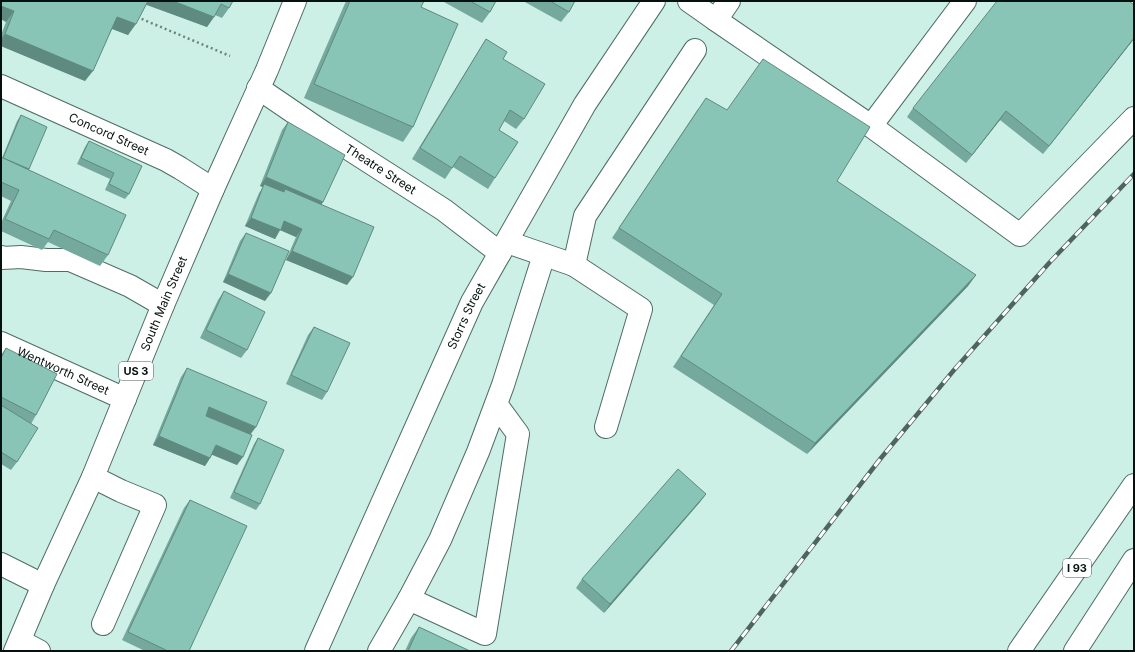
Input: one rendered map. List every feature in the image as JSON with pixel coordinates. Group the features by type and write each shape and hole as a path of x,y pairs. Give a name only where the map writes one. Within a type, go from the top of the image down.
{"main road":[{"name":"South Main Street","path":"18,646 43,584 93,477 163,305 213,188 267,70 295,1"},
{"name":"Storrs Street","path":"316,651 469,309 585,104 654,1"},
{"path":"689,1 871,126 1020,235 1134,118"},
{"path":"716,20 728,1"},
{"path":"871,126 965,1"},
{"path":"574,265 585,216 695,50"},
{"name":"Concord Street","path":"1,86 166,160 213,188"},
{"name":"Theatre Street","path":"258,88 324,133 504,248 544,255 574,265 640,309 606,426"},
{"path":"379,651 409,599 440,540 478,452 503,385 544,255"},
{"path":"1,258 21,257 46,260 70,260 130,286 163,305"},
{"name":"Wentworth Street","path":"1,343 124,399"},
{"path":"409,599 485,634 518,434 496,404"},
{"path":"93,477 121,491 155,505 103,624"},
{"name":"I 93","path":"1019,651 1134,485"},
{"path":"1075,651 1134,560"},
{"path":"1,564 43,584"},
{"path":"18,646 38,651"}],"path":[{"path":"137,17 230,56"}],"building":[{"path":"1,1 148,1 136,24 117,17 93,71 5,34 14,11 1,6"},
{"path":"173,1 233,1 229,8 221,4 214,17"},
{"path":"350,1 424,1 421,7 458,24 413,127 314,84"},
{"path":"470,1 496,1 490,12"},
{"path":"550,1 575,1 569,12"},
{"path":"997,1 1129,1 1134,5 1134,38 1049,146 1006,111 972,155 913,108"},
{"path":"486,39 507,52 503,59 545,84 524,119 510,110 499,130 518,142 495,178 460,156 452,168 420,148"},
{"path":"763,59 870,127 837,181 976,275 815,443 681,356 722,294 619,228 706,98 727,110"},
{"path":"21,115 47,127 29,169 3,158"},
{"path":"288,122 345,155 323,202 266,177"},
{"path":"89,141 142,166 129,194 109,184 114,173 81,158"},
{"path":"1,157 126,215 108,255 54,230 49,239 5,219 19,190 1,182"},
{"path":"264,184 284,192 285,189 374,227 353,277 292,251 302,229 284,221 281,230 251,218"},
{"path":"246,233 289,251 271,293 228,274"},
{"path":"224,291 265,312 247,350 206,330"},
{"path":"314,327 350,343 327,392 291,375"},
{"path":"6,348 57,374 36,415 1,397 1,358"},
{"path":"187,368 267,402 256,427 209,407 206,416 252,435 243,457 216,445 210,458 159,436"},
{"path":"1,405 38,428 17,462 1,452"},
{"path":"258,438 284,450 260,504 234,492"},
{"path":"678,469 706,494 610,604 582,579"},
{"path":"190,500 247,526 189,651 168,651 128,632"},
{"path":"419,627 470,651 408,651"}],"railway":[{"path":"731,651 881,458 954,370 1050,262 1134,174"}]}
